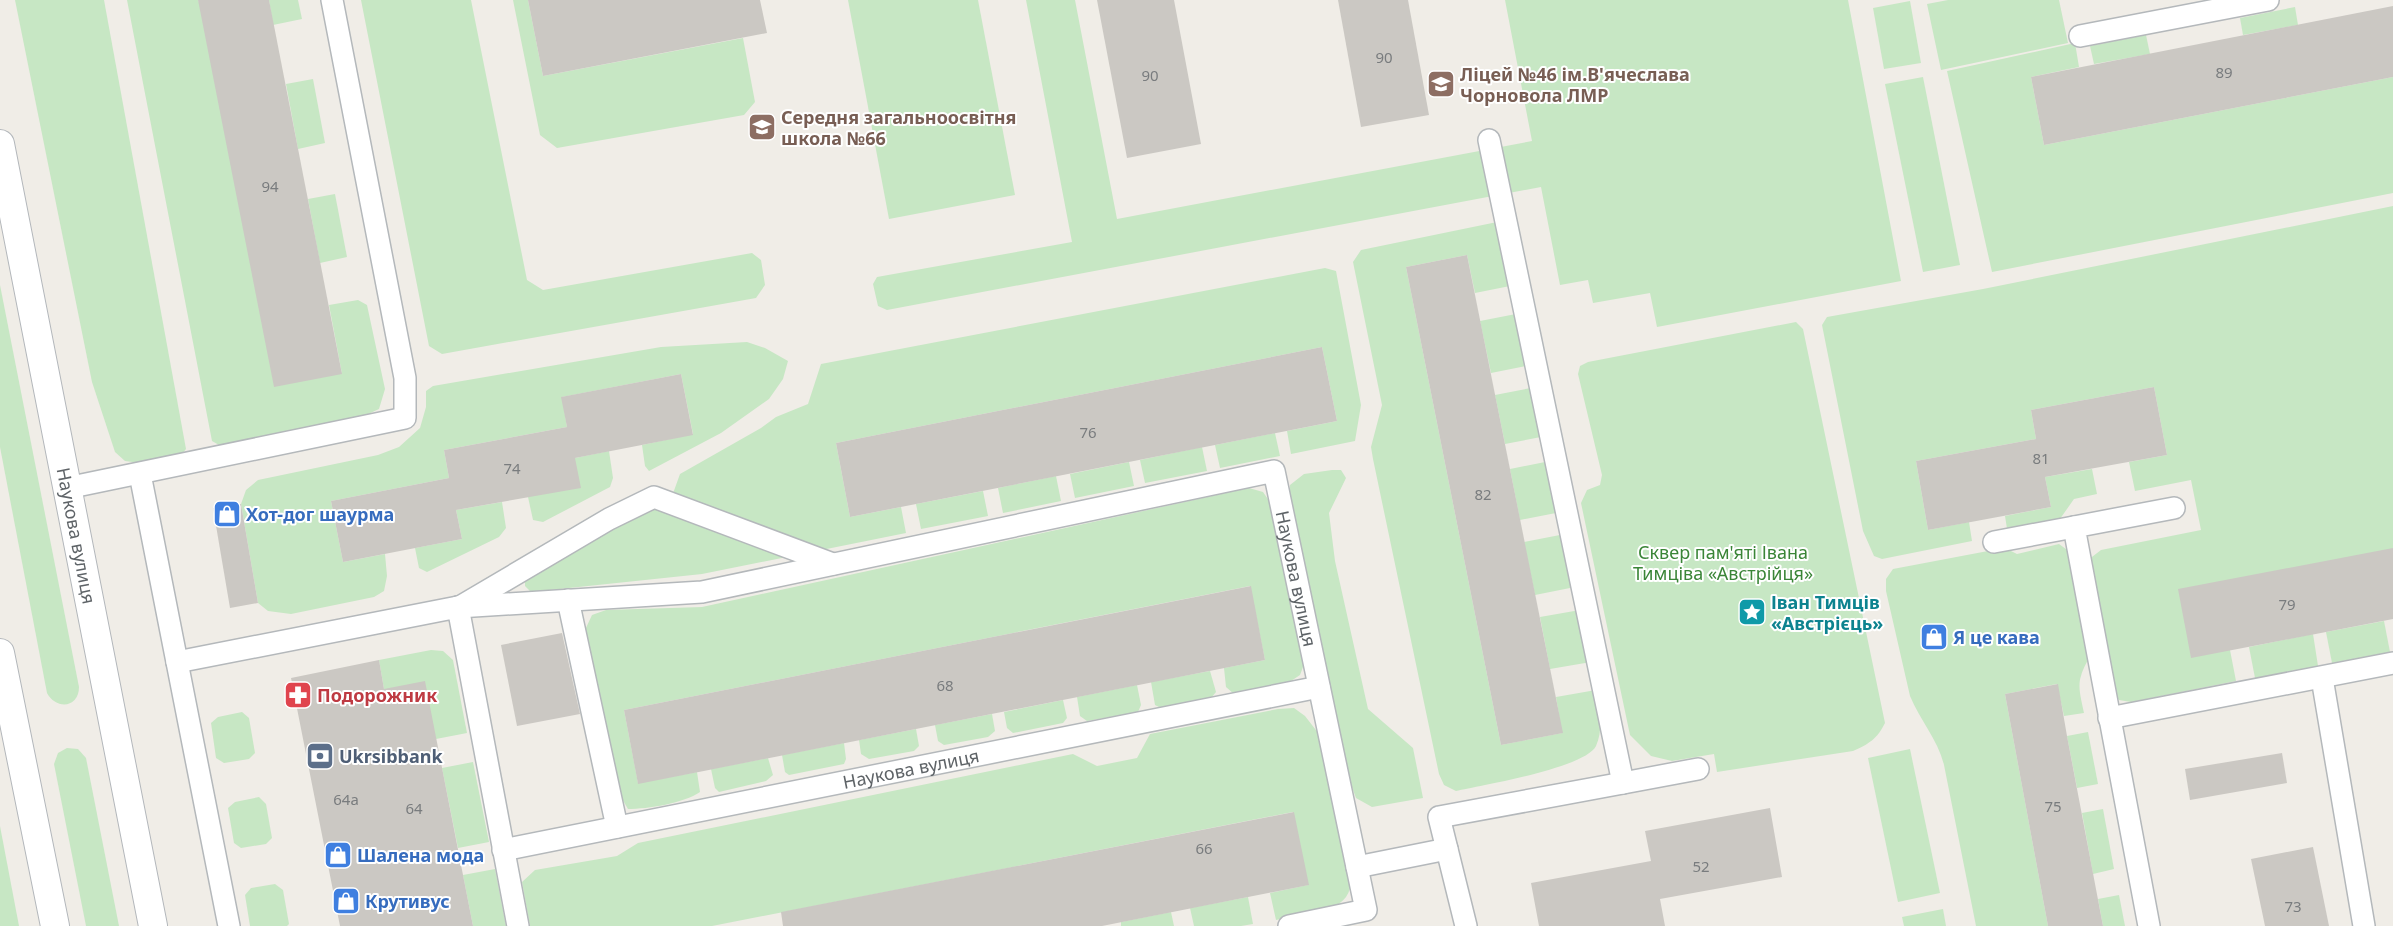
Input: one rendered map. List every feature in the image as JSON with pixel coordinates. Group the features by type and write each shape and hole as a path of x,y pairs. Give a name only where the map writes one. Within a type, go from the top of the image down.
{"main road":[{"name":"Наукова вулиця","path":"0,144 153,926"},
{"path":"0,653 55,926"}],"lane":[{"path":"67,488 405,418 405,378 332,0"},
{"path":"2080,36 2268,0"},
{"path":"1489,140 1623,783"},
{"name":"Наукова вулиця","path":"833,564 1274,471 1366,910 1290,926"},
{"path":"140,474 229,926"},
{"path":"458,607 610,519 654,497 833,564"},
{"path":"1994,542 2174,508"},
{"path":"2074,527 2149,926"},
{"path":"177,662 458,607 702,592 833,564"},
{"path":"568,600 617,827"},
{"path":"458,607 518,926"},
{"path":"2109,718 2393,663"},
{"path":"2322,678 2364,926"},
{"name":"Наукова вулиця","path":"503,850 1319,687"},
{"path":"1466,926 1439,817 1698,769"},
{"path":"1357,867 1447,849"}],"green space":[{"path":"15,0 104,0 186,449 182,454 140,463 125,461 115,452 92,382"},
{"path":"127,0 198,0 342,374 329,305 358,300 367,305 385,389 379,409 364,416 219,445 212,441"},
{"path":"269,0 298,0 302,19 273,25"},
{"path":"361,0 471,0 527,280 543,290 752,253 761,260 765,285 756,298 442,354 429,346"},
{"path":"513,0 528,0 543,76 743,38 755,102 744,115 557,148 540,135"},
{"path":"848,0 978,0 1015,195 889,219"},
{"path":"1026,0 1075,0 1117,219 1532,141 1505,0 1848,0 1901,281 1657,327 1650,293 1593,303 1588,280 1560,285 1541,187 887,310 878,306 873,284 877,277 1072,242"},
{"path":"1948,0 2059,0 2068,43 1941,70 1927,4"},
{"path":"1910,1 1921,63 1884,69 1873,8"},
{"path":"2295,7 2298,25 2243,35 2240,18"},
{"path":"2146,35 2150,54 2094,64 2090,46"},
{"path":"2075,43 2079,67 2031,77 2044,145 2393,77 2393,193 1992,272 1947,71"},
{"path":"1923,77 1960,265 1923,272 1885,84"},
{"path":"313,79 325,143 298,149 286,84"},
{"path":"335,194 347,257 320,263 308,199"},
{"path":"2393,206 2393,548 2230,650 2236,681 2131,702 2119,700 2112,689 2088,560 2101,550 2201,530 2191,480 2135,491 2129,462 2167,455 2154,387 2031,410 2036,439 1916,461 1928,530 1969,522 1972,541 1882,559 1874,556 1863,531 1822,325 1827,317 1983,289"},
{"path":"1502,221 1515,285 1475,293 1467,255 1406,267 1501,745 1562,733 1556,697 1596,690 1600,732 1596,746 1588,754 1573,761 1509,780 1456,791 1444,785 1439,774 1373,459 1371,447 1382,405 1353,262 1361,250"},
{"path":"1325,268 1336,271 1361,405 1355,441 1291,454 1287,431 1337,421 1322,347 836,443 850,517 901,507 906,533 702,574 531,592 525,586 525,574 671,499 680,474 761,428 776,417 808,404 821,364"},
{"path":"0,285 79,687 75,699 71,703 66,704 56,702 47,693 0,447"},
{"path":"1521,313 1531,365 1491,373 1480,321"},
{"name":"Сквер пам'яті Івана Тимціва «Австрійця»","path":"1796,322 1803,329 1885,723 1872,740 1853,751 1717,772 1714,754 1672,761 1651,756 1630,735 1581,503 1587,490 1600,485 1602,475 1578,374 1580,366 1588,362"},
{"path":"747,342 765,348 788,361 783,379 769,399 721,433 649,471 645,466 642,445 693,434 681,374 562,397 567,427 444,450 449,478 331,501 343,562 385,554 387,576 384,591 374,597 291,614 268,611 258,603 241,504 246,490 258,480 378,455 399,447 420,428 426,407 426,391 433,386 661,347"},
{"path":"1536,387 1546,436 1505,444 1495,395"},
{"path":"1275,433 1280,456 1220,468 1215,445"},
{"path":"1202,447 1207,471 1145,483 1140,460"},
{"path":"609,451 613,478 610,487 543,522 533,520 528,497 575,458"},
{"path":"1550,461 1561,512 1520,520 1510,469"},
{"path":"1129,462 1134,486 1075,498 1070,474"},
{"path":"2092,469 2097,494 2074,499 2055,526 2008,535 2005,516 2051,507 2045,477"},
{"path":"1341,470 1346,478 1329,513 1335,561 1368,709 1413,748 1423,798 1372,807 1356,798 1346,771 1289,505 1290,485 1304,474"},
{"path":"1056,476 1061,501 1003,513 998,488"},
{"path":"1249,488 1263,492 1270,502 1306,659 1300,675 1288,683 1234,694 1226,687 1224,668 1265,660 1250,586 624,710 638,783 697,772 700,792 675,802 636,809 628,809 621,797 605,718 588,654 585,630 592,615 606,610 702,607"},
{"path":"983,491 988,516 921,529 916,504"},
{"path":"502,502 506,528 499,537 427,572 419,568 415,548 462,539 456,510"},
{"path":"1565,534 1575,587 1535,595 1524,542"},
{"path":"2059,544 2070,552 2091,653 2083,670 2079,685 2084,713 2064,716 2057,684 2005,694 2048,926 1976,926 1944,765 1938,747 1910,696 1886,591 1886,579 1893,569 2005,548 2017,554"},
{"path":"1580,610 1591,662 1550,669 1540,617"},
{"path":"2384,621 2390,652 2332,663 2326,632"},
{"path":"2313,634 2318,666 2255,678 2249,647"},
{"path":"431,650 443,651 453,660 467,733 436,739 384,689 379,660"},
{"path":"1210,671 1216,692 1211,698 1161,708 1155,705 1151,682"},
{"path":"1137,685 1141,705 1138,712 1087,721 1080,716 1077,697"},
{"path":"1063,700 1067,718 1063,723 1013,733 1007,728 1004,712"},
{"path":"1294,708 1305,716 1319,734 1350,888 1346,897 1330,909 1276,920 1270,893 1308,885 1293,812 712,926 530,926 522,882 535,870 617,856 638,843 1073,754 1097,766 1137,758 1150,734 1278,709"},
{"path":"242,712 249,718 255,753 249,759 224,763 216,758 211,723 218,717"},
{"path":"992,714 995,731 988,737 944,745 938,741 935,725"},
{"path":"916,729 919,746 914,751 869,759 861,754 859,740"},
{"path":"2088,732 2098,784 2077,788 2067,736"},
{"path":"844,743 846,759 844,764 789,775 785,772 782,755"},
{"path":"67,748 78,749 86,758 119,926 86,926 54,764 58,753"},
{"path":"1910,749 1940,893 1898,902 1868,758"},
{"path":"768,758 773,775 766,781 719,792 715,788 711,769"},
{"path":"473,762 489,842 458,848 442,768"},
{"path":"259,797 266,804 272,838 266,844 241,848 234,843 228,808 235,802"},
{"path":"2103,809 2114,869 2093,874 2082,813"},
{"path":"0,826 19,926 0,926"},
{"path":"495,869 506,926 473,926 463,875"},
{"path":"275,884 283,890 289,924 287,926 250,926 245,895 251,888"},
{"path":"2119,895 2125,926 2103,926 2098,899"},
{"path":"1248,897 1253,924 1241,926 1194,926 1190,908"},
{"path":"1943,909 1946,926 1904,926 1902,917"},
{"path":"1171,912 1174,926 1121,926 1121,922"}],"building":[{"path":"198,0 269,0 342,374 274,387"},
{"path":"528,0 760,0 767,33 543,76"},
{"path":"1097,0 1174,0 1201,144 1127,158"},
{"path":"1338,0 1408,0 1429,115 1361,127"},
{"path":"2393,6 2393,77 2044,145 2031,77"},
{"path":"1467,255 1563,733 1501,745 1406,267"},
{"path":"1322,347 1337,421 850,517 836,443"},
{"path":"681,374 693,435 575,458 581,488 456,510 462,539 343,562 331,501 449,478 444,450 567,427 561,397"},
{"path":"2154,387 2167,455 2045,477 2051,507 1928,530 1916,461 2036,439 2031,410"},
{"path":"241,504 258,603 230,608 213,508"},
{"path":"2393,548 2393,619 2191,658 2178,589"},
{"path":"1251,586 1265,660 638,784 624,710"},
{"path":"562,633 580,714 517,726 501,645"},
{"path":"379,660 384,689 425,681 473,926 340,926 291,678"},
{"path":"2058,684 2103,926 2048,926 2005,694"},
{"path":"2282,753 2287,783 2190,800 2185,769"},
{"path":"1770,808 1782,877 1660,899 1665,926 1539,926 1531,883 1651,861 1645,831"},
{"path":"1294,812 1309,885 1102,926 783,926 781,912"},
{"path":"2313,847 2329,926 2265,926 2251,859"}],"place":[{"name":"Ліцей №46 ім.В'ячеслава Чорновола ЛМР","path":"1441,84"},
{"name":"Середня загальноосвітня школа №66","path":"762,127"},
{"name":"Хот-дог шаурма","path":"227,514"},
{"name":"Іван Тимців «Австрієць»","path":"1752,612"},
{"name":"Я це кава","path":"1934,637"},
{"name":"Подорожник","path":"298,695"},
{"name":"Ukrsibbank","path":"320,756"},
{"name":"Шалена мода","path":"338,855"},
{"name":"Крутивус","path":"346,901"}]}
